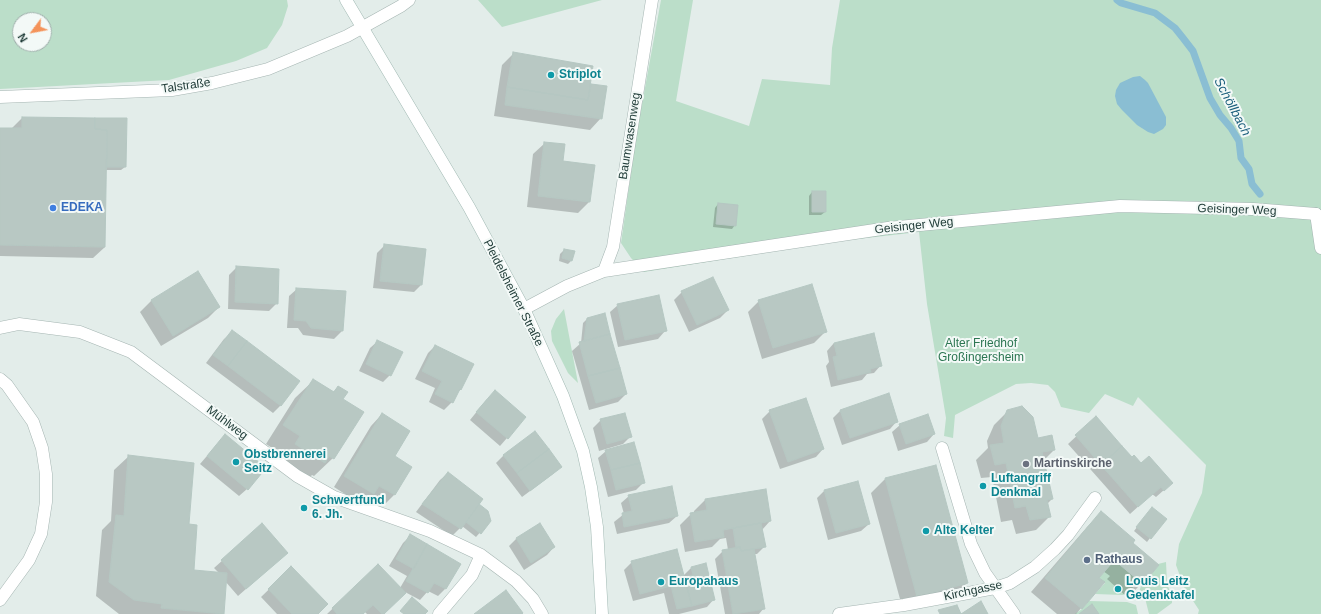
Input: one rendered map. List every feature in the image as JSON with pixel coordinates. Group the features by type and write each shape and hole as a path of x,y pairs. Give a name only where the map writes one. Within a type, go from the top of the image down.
{"street":[{"name":"Pleidelsheimer Straße","path":"346,0 469,207 524,309 563,396 583,451 591,487 597,527 602,614"},
{"name":"Talstraße","path":"0,97 172,90 212,83 268,69 362,28 409,0"},
{"name":"Baumwasenweg","path":"604,271 613,247 652,0"},
{"name":"Geisinger Weg","path":"524,309 567,286 604,271 888,228 1120,206 1253,209 1316,214 1321,248"},
{"name":"Mühlweg","path":"0,328 19,324 80,332 131,352 297,476 334,497 430,530 481,556 516,581 532,599 542,614"},
{"path":"0,379 7,384 33,422 42,448 46,474 46,502 41,534 29,560 0,600"},
{"path":"942,448 971,544 985,572 1014,614"},
{"name":"Kirchgasse","path":"839,614 904,606 995,588 1010,583 1024,575 1050,554 1068,535 1095,498"},
{"path":"439,614 472,575 481,556"}],"green space":[{"path":"0,0 287,0 288,6 282,25 267,48 236,61 169,80 0,89"},
{"path":"478,0 602,0 502,27"},
{"name":"Alter Friedhof Großingersheim","path":"661,0 693,0 676,101 749,126 762,79 830,85 832,48 840,0 1321,0 1321,614 1198,614 1199,610 1184,587 1176,565 1179,544 1202,493 1206,465 1138,397 1133,406 1105,394 1089,413 1061,407 1055,392 1048,385 1031,383 1016,384 955,415 953,438 944,436 946,418 927,304 919,232 832,242 644,272 631,258 621,243 636,137"},
{"path":"564,309 578,383 568,373 552,341 551,331 556,319"},
{"path":"1117,557 1123,562 1121,565 1137,579 1132,589 1123,595 1095,594 1105,583 1099,578"},
{"path":"1166,562 1167,583 1172,598 1172,603 1157,614 1149,614 1145,598 1139,597 1139,592 1142,583 1143,584 1159,565 1158,564"},
{"path":"1089,601 1127,602 1136,605 1138,614 1075,614"}],"water":[{"path":"1140,76 1148,83 1166,117 1166,125 1163,129 1154,134 1137,125 1117,104 1115,96 1116,90 1120,83 1133,77"}],"building":[{"name":"Striplot","path":"513,52 593,66 588,100 507,87"},
{"name":"Striplot","path":"591,84 607,86 602,119 505,105 507,87 588,100"},
{"name":"EDEKA","path":"22,117 95,118 95,129 107,130 105,247 0,245 0,128 22,128"},
{"path":"95,118 127,118 126,167 107,167 107,130 95,129"},
{"path":"544,142 565,144 563,161 595,165 590,202 538,196"},
{"path":"812,191 826,191 826,212 812,212"},
{"path":"718,203 738,205 736,226 716,224"},
{"path":"384,244 426,249 422,285 380,281"},
{"path":"564,249 575,251 572,261 562,258"},
{"path":"236,266 279,269 278,304 235,302"},
{"path":"198,271 220,307 173,336 151,300"},
{"path":"713,277 729,310 697,325 681,291"},
{"path":"812,284 827,332 773,348 758,300"},
{"path":"296,288 346,291 343,331 311,328 306,321 294,320"},
{"path":"659,295 667,331 625,340 617,304"},
{"path":"605,313 610,334 584,341 587,318"},
{"path":"232,330 247,341 228,366 213,355"},
{"path":"874,333 882,366 870,369 871,372 838,380 833,357 837,356 834,343"},
{"path":"610,334 620,368 588,376 579,342"},
{"path":"377,340 403,352 391,376 366,364"},
{"path":"247,341 300,381 281,406 228,366"},
{"path":"435,345 474,364 453,403 435,394 442,381 422,371"},
{"path":"620,368 627,394 596,403 588,376"},
{"path":"313,379 334,392 338,386 348,392 343,399 364,412 334,459 329,456 325,463 295,444 300,436 283,425"},
{"path":"495,390 526,417 508,439 476,412"},
{"path":"889,393 898,422 850,438 840,410"},
{"path":"806,398 824,449 788,462 769,410"},
{"name":"Martinskirche","path":"1022,406 1033,417 1038,438 1052,435 1055,450 1042,452 1053,499 1047,500 1051,517 1030,520 1026,506 1015,508 1006,463 995,465 990,445 1004,443 1001,426 1007,410"},
{"path":"382,413 410,431 395,456 412,467 395,495 379,486 374,494 344,476"},
{"path":"625,413 632,437 607,444 600,419"},
{"path":"928,414 935,434 906,444 899,424"},
{"path":"1096,416 1122,446 1101,465 1075,435"},
{"path":"535,431 549,449 517,473 503,455"},
{"name":"Obstbrennerei Seitz","path":"225,434 266,468 248,490 207,456"},
{"path":"634,442 640,463 611,470 605,450"},
{"path":"1122,446 1132,457 1134,455 1141,463 1149,456 1173,483 1164,491 1161,487 1138,507 1101,465"},
{"path":"549,449 562,467 530,491 517,473"},
{"path":"128,455 194,463 189,524 197,525 194,570 227,573 224,614 161,608 162,604 134,600 109,582 116,515 124,516"},
{"path":"640,463 645,483 616,490 611,470"},
{"name":"Alte Kelter","path":"936,465 968,583 917,597 885,478"},
{"path":"448,472 483,499 461,529 422,504"},
{"path":"858,481 870,524 836,533 824,490"},
{"path":"672,486 678,516 624,527 622,513 632,511 628,495"},
{"path":"766,489 771,521 723,530 724,537 695,542 690,513 707,510 705,499"},
{"path":"479,504 488,511 491,521 481,534 466,522"},
{"path":"1152,507 1167,519 1151,539 1136,527"},
{"name":"Rathaus","path":"1101,511 1135,540 1133,543 1159,565 1143,584 1120,565 1123,562 1117,557 1099,578 1105,582 1082,609 1045,578"},
{"path":"262,523 288,553 246,589 221,560"},
{"path":"540,523 555,547 531,563 516,538"},
{"path":"761,523 766,547 741,551 740,547 736,548 733,528"},
{"path":"410,534 427,544 414,569 396,559"},
{"path":"427,544 461,564 446,589 434,583 428,593 406,581"},
{"path":"740,547 741,551 754,549 765,609 733,614 722,550"},
{"name":"Europahaus","path":"677,549 692,606 677,609 671,586 640,594 631,561"},
{"name":"Europahaus","path":"706,563 715,600 692,606 684,577 693,575 691,567"},
{"path":"378,564 406,593 384,614 382,614 373,605 363,614 337,614 332,608"},
{"path":"291,566 328,604 318,614 292,614 268,589"},
{"path":"506,590 523,613 522,614 474,614"},
{"path":"412,597 428,611 425,614 404,614 400,611"},
{"path":"981,601 988,614 961,614"},
{"path":"1092,604 1099,614 1079,614"},
{"path":"957,605 961,614 940,614 938,610"}],"waterway":[{"name":"Schöllbach","path":"1117,0 1121,3 1155,13 1175,28 1193,51 1210,98 1220,115 1231,128 1239,141 1241,158 1249,169 1252,184 1260,194"}],"place":[{"name":"Striplot","path":"551,75"},
{"name":"EDEKA","path":"53,208"},
{"name":"Obstbrennerei Seitz","path":"236,462"},
{"name":"Martinskirche","path":"1026,464"},
{"name":"Luftangriff Denkmal","path":"983,486"},
{"name":"Schwertfund 6. Jh.","path":"304,508"},
{"name":"Alte Kelter","path":"926,531"},
{"name":"Rathaus","path":"1087,560"},
{"name":"Europahaus","path":"661,582"},
{"name":"Louis Leitz Gedenktafel","path":"1118,589"}]}
